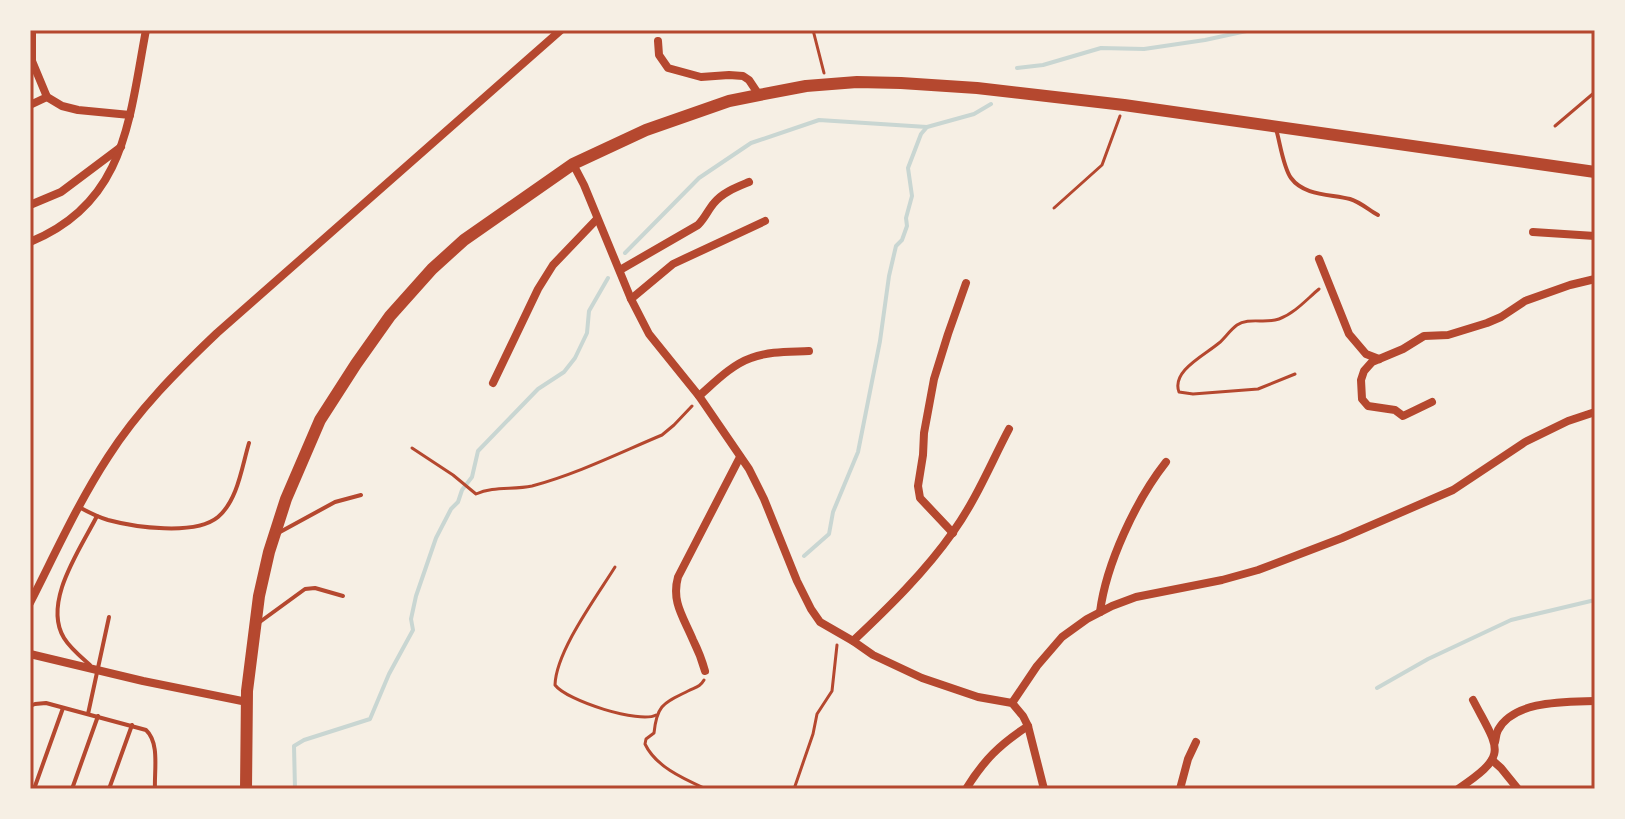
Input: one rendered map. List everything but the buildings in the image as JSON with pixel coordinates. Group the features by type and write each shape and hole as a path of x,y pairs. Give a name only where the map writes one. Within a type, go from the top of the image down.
{"main road":[{"path":"246,789 247,702 259,596 286,499 320,420 390,316 432,269 464,240 573,164 646,130 729,101 857,82 962,87 1124,105 1595,172"}],"street":[{"path":"32,30 32,61 47,97 62,106 78,110 130,115"},
{"path":"30,242 49,234 74,217 106,181 122,147 146,30"},
{"path":"30,603 108,456 179,369 561,30"},
{"path":"658,41 659,55 668,68 701,77 743,76 759,95"},
{"path":"30,105 47,97"},
{"path":"30,205 61,192 122,147"},
{"path":"573,164 649,334 699,396 749,469 797,581 820,622 873,655 922,678 978,697 1012,703 1028,726 1044,789"},
{"path":"620,270 698,225 727,191 749,182"},
{"path":"493,383 538,289 553,265 597,219"},
{"path":"631,299 673,264 765,221"},
{"path":"1533,232 1595,236"},
{"path":"1319,259 1349,334 1366,354 1379,359"},
{"path":"1432,402 1403,416 1395,410 1368,406 1362,399 1364,371 1372,362 1403,349 1419,338 1448,335 1487,323 1525,301 1595,279"},
{"path":"953,533 920,498 918,486 934,379 966,283"},
{"path":"699,396 748,359 759,355 809,351"},
{"path":"1012,703 1037,666 1062,637 1121,601 1258,570 1342,538 1453,490 1525,442 1595,412"},
{"path":"849,639 895,601 953,533 1009,429"},
{"path":"705,671 676,606 676,585 740,457"},
{"path":"1100,612 1131,516 1166,462"},
{"path":"30,654 247,702"},
{"path":"1473,700 1495,742"},
{"path":"1458,789 1482,773 1492,760 1499,728 1521,711 1542,704 1595,701"},
{"path":"966,789 999,747 1028,726"},
{"path":"1180,789 1196,742"},
{"path":"1492,760 1518,789"}],"lane":[{"path":"1275,126 1286,168 1300,186 1352,200 1378,215"},
{"path":"79,507 109,520 149,527 188,528 209,522 217,517 234,494 249,443"},
{"path":"274,536 335,502 361,495"},
{"path":"97,516 56,605 63,636 97,670"},
{"path":"255,626 305,589 315,588 343,596"},
{"path":"88,714 109,617"},
{"path":"30,706 46,703 146,730 151,735 154,748 153,789"},
{"path":"34,789 63,708"},
{"path":"72,789 98,716"},
{"path":"109,789 132,725"}],"path":[{"path":"813,30 828,84"},
{"path":"1555,126 1595,92"},
{"path":"1054,208 1102,165 1124,105"},
{"path":"1295,374 1258,389 1193,394 1179,392 1176,385 1178,377 1220,343 1238,323 1277,320 1329,282"},
{"path":"412,448 476,494 484,490 528,487 573,474 662,435 690,410 699,396"},
{"path":"615,567 568,644 555,685 569,697 616,712 649,719 656,715"},
{"path":"794,789 817,714 832,691 837,644 849,639"},
{"path":"705,671 700,686 670,699 660,707 654,733 645,744 655,759 706,789"}],"waterway":[{"path":"1017,68 1043,65 1101,48 1144,49 1251,30"},
{"path":"625,253 699,178 751,143 819,120 927,127 974,114 991,104"},
{"path":"804,556 829,534 833,512 858,452 880,341 889,276 896,246 907,226 912,196 908,168 921,134 927,127"},
{"path":"295,789 294,746 370,719 389,674 413,630 411,619 416,596 436,538 472,477 478,451 538,389 564,372 575,358 587,333 589,311 608,278"},
{"path":"1377,688 1428,659 1511,620 1595,600"}]}
